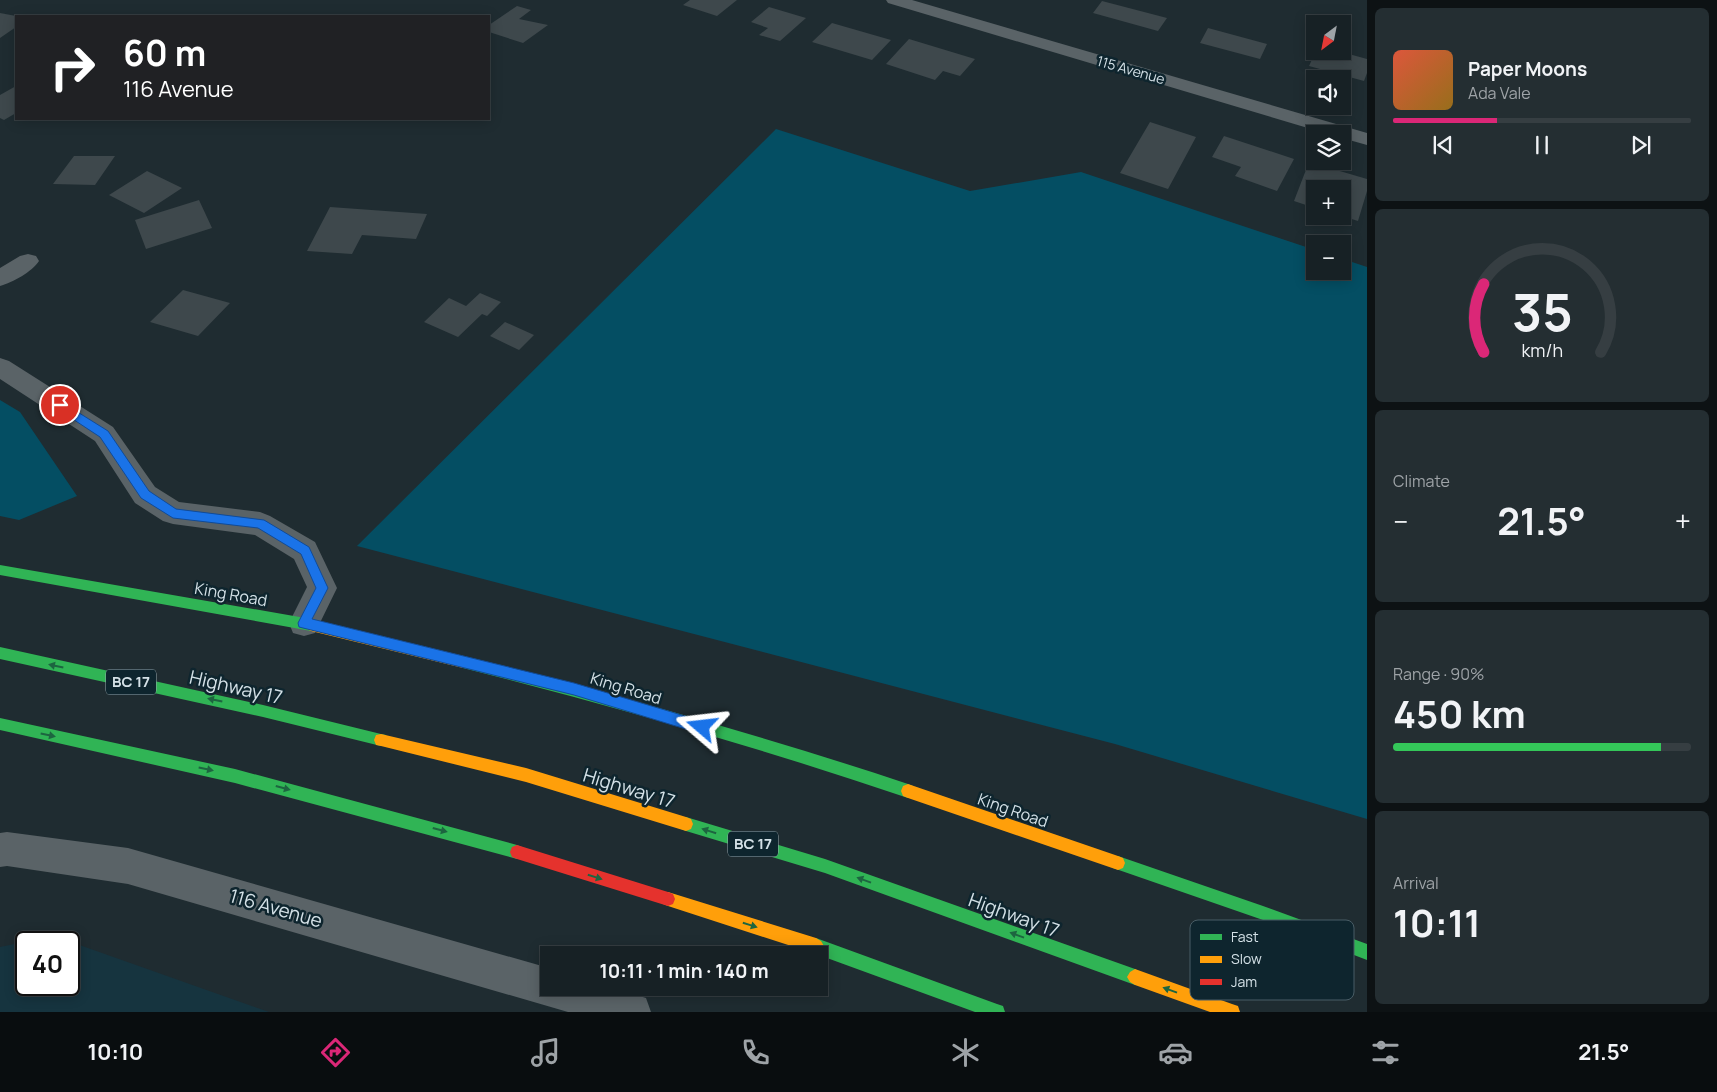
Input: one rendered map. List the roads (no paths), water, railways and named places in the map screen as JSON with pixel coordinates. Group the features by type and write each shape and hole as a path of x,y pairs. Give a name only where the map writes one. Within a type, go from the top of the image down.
{"main road":[{"name":"King Road","path":"0,570 304,623 574,689 848,771 1282,920"},
{"name":"Highway 17","path":"0,653 263,711 526,775 825,866 1190,997"},
{"path":"0,724 236,776 486,842 808,943 997,1012"},
{"name":"King Road","path":"1354,947 1367,952"},
{"name":"Highway 17","path":"1199,1000 1232,1012"}],"street":[{"name":"115 Avenue","path":"894,0 1367,139"},
{"path":"0,278 28,261"},
{"path":"0,367 104,434 145,494 173,513 260,524 305,551 322,588 304,623"},
{"name":"116 Avenue","path":"0,850 7,849 128,866 540,984"},
{"name":"116 Avenue","path":"580,996 632,1012"}]}
